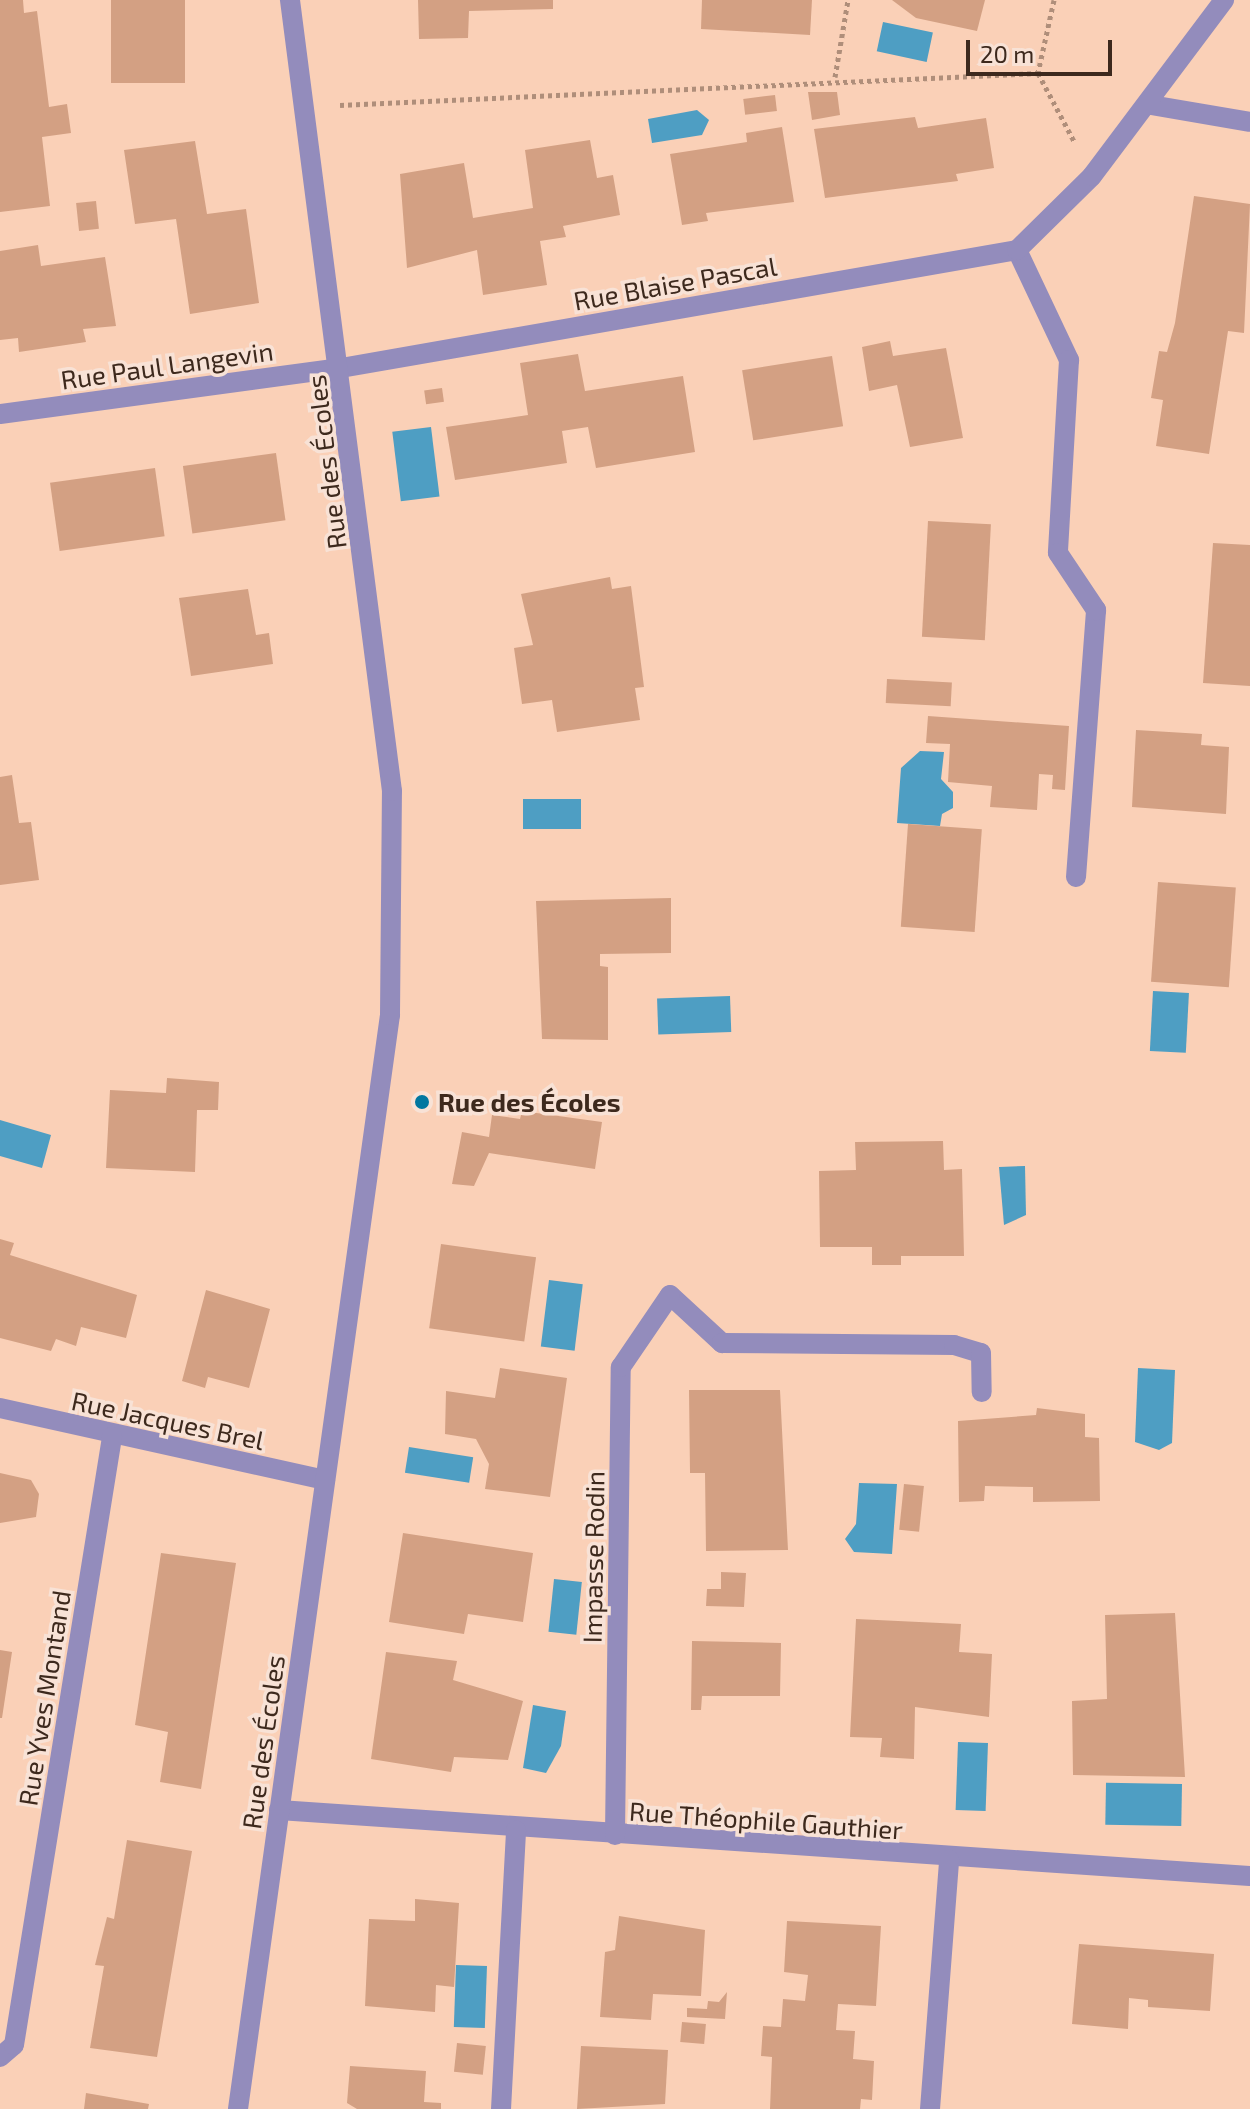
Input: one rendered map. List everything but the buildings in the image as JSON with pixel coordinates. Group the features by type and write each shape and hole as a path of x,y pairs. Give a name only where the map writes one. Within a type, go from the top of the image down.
{"street":[{"name":"Rue des Écoles","path":"238,2109 390,1015 392,791 341,368 300,107 290,0"},
{"path":"1076,877 1096,610 1058,553 1069,360 1017,250 1092,176 1151,105 1224,0"},
{"path":"1151,105 1250,122"},
{"name":"Rue Blaise Pascal","path":"341,368 1017,250"},
{"name":"Rue Paul Langevin","path":"0,414 341,368"},
{"name":"Impasse Rodin","path":"615,1835 621,1367 670,1295 722,1343 954,1345 981,1353 982,1392"},
{"name":"Rue Jacques Brel","path":"0,1408 112,1437 325,1480"},
{"name":"Rue Yves Montand","path":"0,2057 14,2045 112,1437"},
{"name":"Rue Théophile Gauthier","path":"279,1810 949,1860 1250,1876"},
{"path":"501,2109 516,1830"},
{"path":"930,2109 949,1860"}],"path":[{"path":"835,77 848,0"},
{"path":"1054,0 1038,73 1092,176"},
{"path":"300,107 835,77 1038,73"}],"water":[{"path":"883,22 933,33 927,62 877,51"},
{"path":"697,110 709,120 702,135 652,143 648,119"},
{"path":"431,427 440,496 401,501 392,432"},
{"path":"920,751 944,752 941,779 953,792 953,808 942,814 940,826 897,823 901,768"},
{"path":"523,799 581,799 581,829 523,829"},
{"path":"1153,991 1189,993 1186,1053 1150,1051"},
{"path":"730,996 731,1032 658,1035 657,999"},
{"path":"0,1120 51,1135 42,1168 0,1156"},
{"path":"1025,1166 1026,1215 1004,1225 999,1167"},
{"path":"549,1280 583,1284 575,1351 541,1347"},
{"path":"1138,1368 1175,1370 1172,1443 1159,1450 1135,1442"},
{"path":"409,1447 473,1457 469,1483 405,1473"},
{"path":"859,1483 897,1484 892,1554 854,1552 845,1539 856,1524"},
{"path":"554,1579 582,1582 576,1635 548,1632"},
{"path":"533,1705 566,1711 561,1746 546,1773 523,1768"},
{"path":"958,1742 988,1743 986,1811 956,1810"},
{"path":"1106,1783 1182,1784 1181,1826 1105,1825"},
{"path":"456,1965 487,1966 485,2028 454,2027"}],"place":[{"name":"Rue des Écoles","path":"422,1102"}]}
